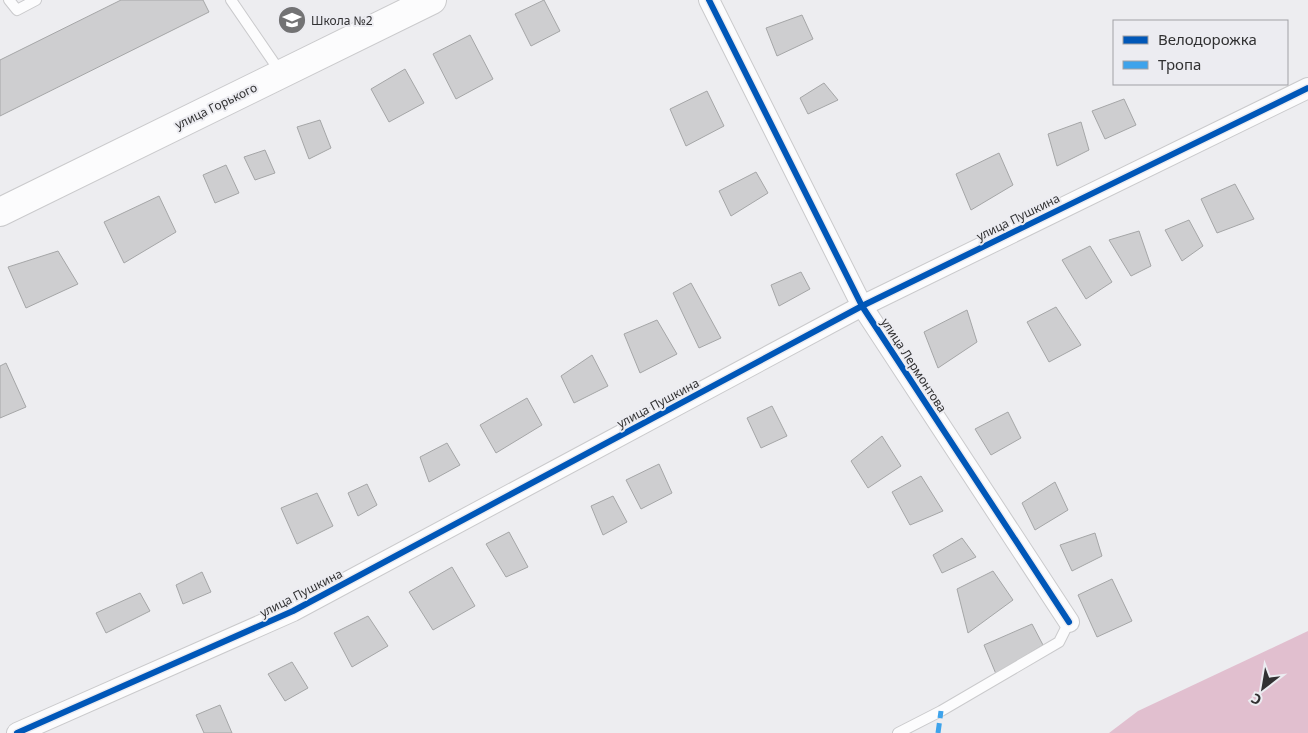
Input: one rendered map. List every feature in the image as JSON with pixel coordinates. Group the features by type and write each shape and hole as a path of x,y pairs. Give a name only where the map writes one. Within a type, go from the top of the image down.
{"street":[{"name":"улица Горького","path":"0,212 432,0"},
{"name":"улица Лермонтова","path":"709,0 862,306 1069,622"},
{"name":"улица Пушкина","path":"17,733 293,611 862,306 1308,88"}],"lane":[{"path":"9,0 17,10 36,0"},
{"path":"231,0 282,74"},
{"path":"898,733 1059,642 1069,622"}],"shaded area":[{"path":"1308,631 1308,733 1109,733 1138,711"}],"building":[{"path":"121,0 203,0 209,12 0,116 0,60"},
{"path":"544,0 560,31 531,46 515,14"},
{"path":"802,15 813,39 777,56 766,28"},
{"path":"470,35 493,79 456,99 433,54"},
{"path":"405,69 424,103 389,122 371,89"},
{"path":"824,83 838,100 808,114 800,98"},
{"path":"707,91 724,126 686,146 670,109"},
{"path":"1124,99 1136,125 1105,139 1092,111"},
{"path":"320,120 331,148 309,159 297,127"},
{"path":"1081,122 1089,150 1057,166 1048,134"},
{"path":"265,150 275,173 255,180 244,157"},
{"path":"999,153 1013,185 971,210 956,174"},
{"path":"226,165 239,193 215,203 203,175"},
{"path":"756,172 768,193 731,216 719,191"},
{"path":"1235,184 1254,219 1217,233 1201,199"},
{"path":"159,196 176,232 124,263 104,222"},
{"path":"1189,220 1203,246 1182,261 1165,230"},
{"path":"1139,231 1151,266 1131,276 1109,240"},
{"path":"1090,246 1112,282 1086,299 1062,260"},
{"path":"58,251 78,284 26,308 8,267"},
{"path":"801,272 810,289 779,306 771,285"},
{"path":"691,283 721,338 699,348 673,293"},
{"path":"1056,307 1081,345 1049,362 1027,322"},
{"path":"967,310 977,342 938,368 924,332"},
{"path":"657,320 677,354 640,373 624,334"},
{"path":"592,355 608,386 574,403 561,376"},
{"path":"6,363 26,407 0,418 0,366"},
{"path":"527,398 542,425 496,453 480,425"},
{"path":"772,406 787,436 761,448 747,418"},
{"path":"1008,412 1021,438 991,455 975,429"},
{"path":"882,436 901,466 868,488 851,461"},
{"path":"447,443 460,465 429,482 420,457"},
{"path":"659,464 672,493 641,509 626,480"},
{"path":"921,476 943,511 910,525 892,492"},
{"path":"1055,482 1068,510 1035,530 1022,503"},
{"path":"367,484 377,505 358,516 348,493"},
{"path":"317,493 333,526 297,544 281,508"},
{"path":"613,496 627,522 603,535 591,506"},
{"path":"509,532 528,567 506,577 486,544"},
{"path":"1095,533 1102,556 1072,571 1060,545"},
{"path":"962,538 976,557 942,573 933,555"},
{"path":"452,567 475,606 433,630 409,592"},
{"path":"993,571 1013,600 968,633 957,589"},
{"path":"202,572 211,592 183,604 176,585"},
{"path":"1112,579 1132,621 1097,637 1078,595"},
{"path":"140,593 150,611 106,633 96,613"},
{"path":"368,616 388,646 352,667 334,633"},
{"path":"1032,624 1043,645 996,674 984,645"},
{"path":"292,662 308,688 285,701 268,674"},
{"path":"220,705 232,733 204,733 196,715"}],"marked path":[{"path":"938,733 941,711"}],"cycle path":[{"path":"709,0 862,306 1069,622"},
{"path":"17,733 293,611 862,306 1308,88"}],"place":[{"name":"Школа №2","path":"292,20"}]}
